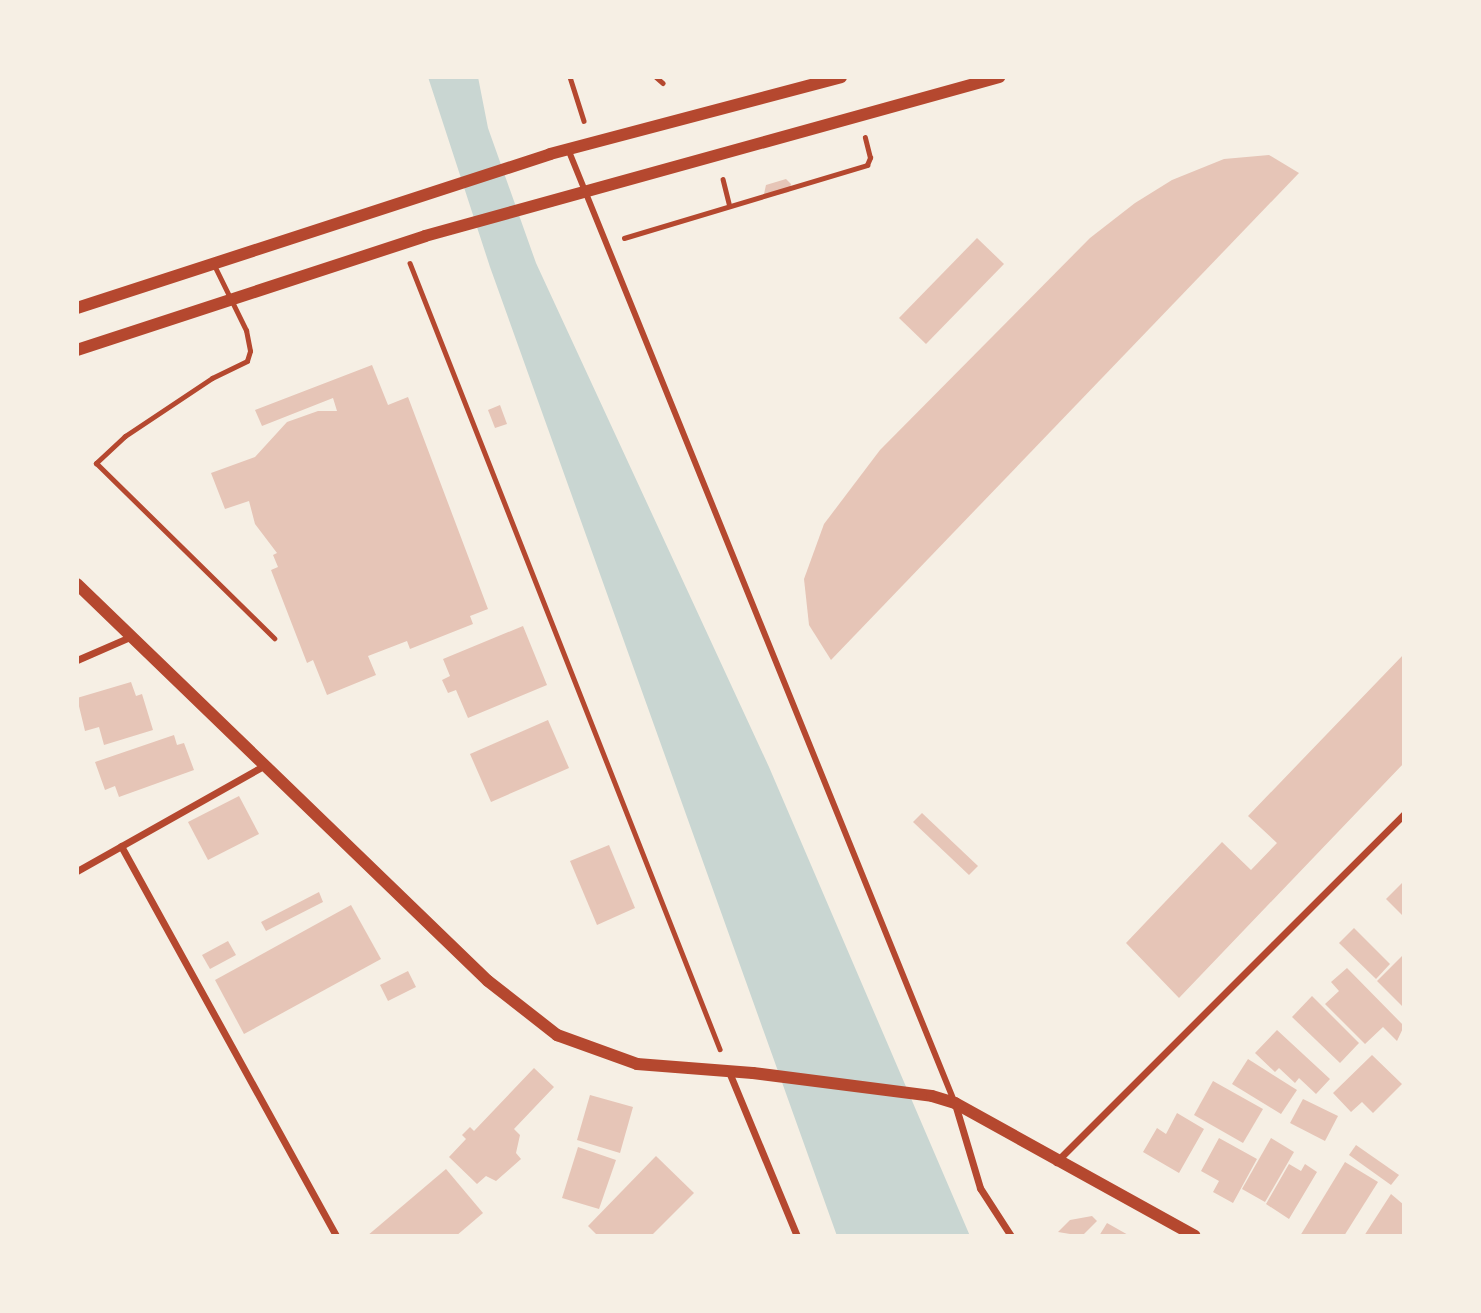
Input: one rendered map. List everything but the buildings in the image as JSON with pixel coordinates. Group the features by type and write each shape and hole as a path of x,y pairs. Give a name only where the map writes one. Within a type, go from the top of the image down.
{"street":[{"path":"77,308 414,195 590,142 841,77"},
{"path":"77,350 232,296 425,236 584,189 999,77"},
{"path":"568,149 955,1103 980,1188 1011,1236"},
{"path":"77,584 488,981 557,1035 637,1064 753,1073 932,1096 955,1103 1195,1236"},
{"path":"77,660 130,637"},
{"path":"77,871 263,765"},
{"path":"1056,1161 1404,814"},
{"path":"121,846 336,1236"},
{"path":"729,1071 797,1236"}],"lane":[{"path":"212,262 232,296 246,330 250,351 247,361 212,378 125,436 96,463 274,638"}],"path":[{"path":"570,77 590,142"},
{"path":"656,77 663,83"},
{"path":"606,244 729,203 857,167"},
{"path":"723,179 729,203"},
{"path":"402,243 729,1071"}],"shaded area":[{"path":"428,77 478,77 488,128 536,263 769,767 970,1236 837,1236 490,267"}]}
